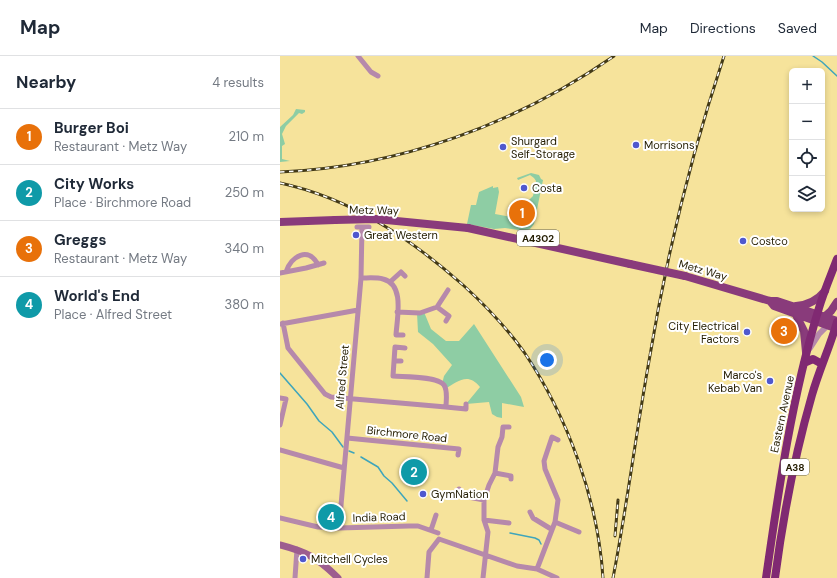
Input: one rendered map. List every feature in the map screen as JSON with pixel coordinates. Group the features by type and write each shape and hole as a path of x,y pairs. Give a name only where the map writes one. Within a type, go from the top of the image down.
{"highway":[{"name":"Eastern Avenue","path":"766,578 784,454 816,318 837,259"},
{"path":"831,275 837,283"},
{"name":"A38","path":"775,578 786,509 799,445 812,394 826,353 834,323"},
{"path":"805,361 813,359 822,364"}],"main road":[{"name":"Metz Way","path":"280,222 376,219 468,228 685,276 770,301 777,301 816,318"},
{"path":"791,306 811,303 819,298 825,291"},
{"name":"Metz Way","path":"770,301 774,306 796,315 834,323"},
{"path":"834,323 837,302"},
{"path":"796,315 804,330 805,361"},
{"path":"280,545 310,554 338,578"}],"street":[{"path":"358,56 371,72 378,76"},
{"name":"Alfred Street","path":"340,528 361,278 360,227 369,227"},
{"path":"286,272 288,264 294,258 301,255 309,255 315,258 318,264"},
{"path":"280,273 324,262"},
{"path":"390,282 402,272 405,276"},
{"path":"361,278 383,279 390,282 397,290 396,335 403,335"},
{"path":"397,312 420,313 438,307 448,290"},
{"path":"438,307 449,316 446,321"},
{"path":"358,310 282,324 288,348 325,394 331,396 466,409 466,404"},
{"path":"805,361 815,338 834,323"},
{"path":"826,353 832,345 837,342"},
{"path":"404,348 395,347 394,376 435,379 444,385 447,393 446,407"},
{"path":"394,361 401,361"},
{"path":"280,398 286,399 280,425"},
{"path":"483,578 488,532 484,520 484,500 495,473 498,447 502,437 503,427 509,427"},
{"path":"537,569 555,522 558,500 545,468 544,461 550,436 558,440"},
{"name":"Birchmore Road","path":"347,438 459,449 458,455"},
{"path":"280,450 344,468"},
{"path":"495,473 511,476 511,479"},
{"path":"459,489 463,496 484,500"},
{"path":"530,512 533,518 552,529"},
{"path":"431,530 436,515"},
{"name":"India Road","path":"280,518 318,527 340,528 418,526 438,533"},
{"path":"484,520 509,523"},
{"path":"555,522 579,532"},
{"path":"427,578 429,552 439,539 517,566 537,569 557,578"},
{"path":"295,578 297,549"}],"green space":[{"path":"296,109 305,110 305,112 302,114 299,113 286,126 282,134 285,144 282,146 282,159 290,161 280,162 280,127 293,115"},
{"path":"531,173 539,175 543,180 534,224 530,229 526,231 505,228 494,229 467,224 471,205 476,205 479,192 493,186 493,188 498,187 499,192 495,214 527,220 530,203 529,200 533,196 536,181 530,175 518,180 517,178"},
{"path":"424,312 431,329 446,341 459,341 474,324 521,397 524,407 502,403 502,418 497,417 492,414 489,402 466,404 480,387 476,382 463,379 445,389 442,384 444,376 452,365 433,344 418,332 417,313"}],"waterway":[{"path":"813,56 837,76"},
{"path":"280,373 307,404 319,421 332,432 343,447"},
{"path":"349,451 354,453"},
{"path":"361,457 378,467 384,476 407,501"},
{"path":"510,533 535,538 539,540 541,544"}],"railway":[{"path":"280,172 324,168 369,161 412,151 455,138 497,121 537,102 614,56"},
{"path":"613,578 644,388 663,284 690,169 724,56"},
{"path":"280,183 306,190 355,209 400,236 422,251 463,285 503,325 524,352 540,377 567,432 578,460 595,519 603,578"},
{"path":"615,536 618,500"}],"place":[{"name":"Morrisons","path":"636,145"},
{"name":"Shurgard Self-Storage","path":"503,147"},
{"name":"Costa","path":"524,188"},
{"name":"Burger Boi","path":"522,213"},
{"name":"Great Western","path":"356,235"},
{"name":"Costco","path":"743,241"},
{"name":"Greggs","path":"784,331"},
{"name":"City Electrical Factors","path":"747,332"},
{"name":"Marco's Kebab Van","path":"770,381"},
{"name":"City Works","path":"414,472"},
{"name":"GymNation","path":"423,494"},
{"name":"World's End","path":"331,517"},
{"name":"Mitchell Cycles","path":"303,559"}]}
